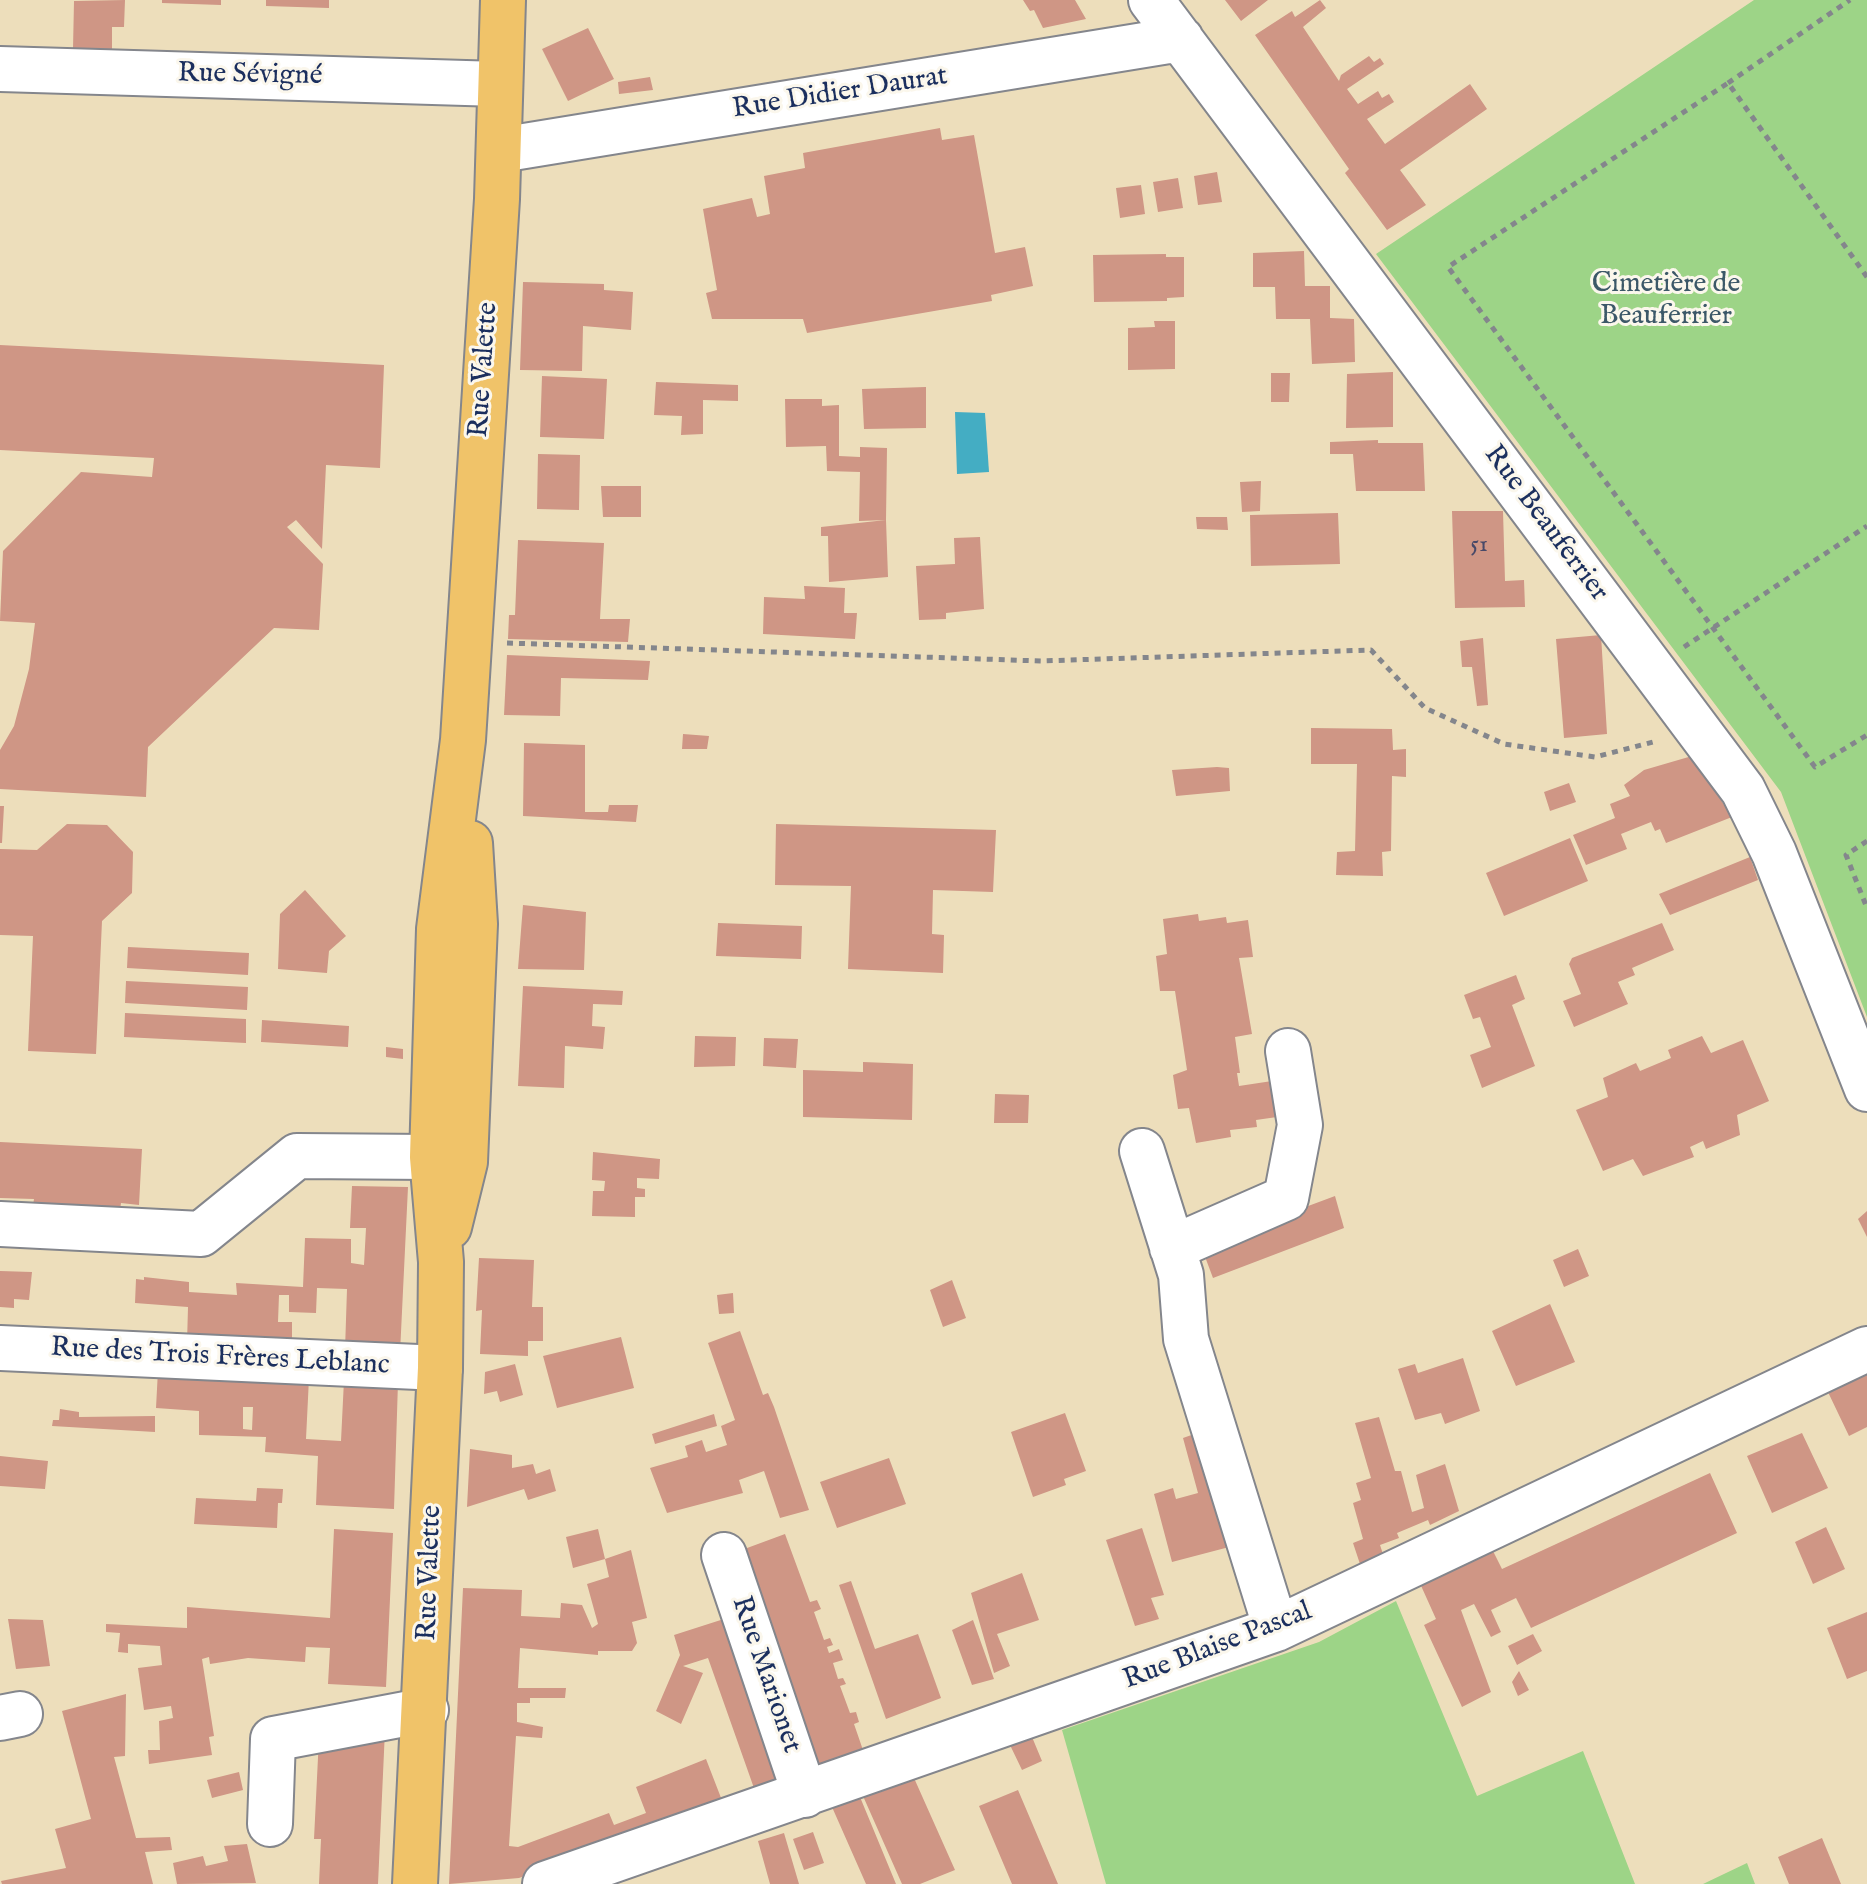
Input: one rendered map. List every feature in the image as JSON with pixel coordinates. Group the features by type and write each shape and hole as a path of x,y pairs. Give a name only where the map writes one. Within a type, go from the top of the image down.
{"main road":[{"name":"Rue Valette","path":"415,1884 426,1710 440,1368 441,1262 432,1157 439,929 463,740 466,642 500,150 503,0"},
{"name":"Rue Valette","path":"441,1262 465,1162 475,924 463,740"}],"street":[{"name":"Rue Beauferrier","path":"1151,0 1743,790 1774,853 1867,1089"},
{"name":"Rue Didier Daurat","path":"500,150 1181,39"},
{"name":"Rue Sévigné","path":"0,69 499,84"},
{"path":"1172,1248 1286,1198 1300,1125 1288,1051"},
{"path":"1142,1151 1181,1275 1186,1339 1276,1629"},
{"path":"0,1224 201,1234 297,1156 432,1157"},
{"name":"Rue des Trois Frères Leblanc","path":"0,1348 440,1368"},
{"name":"Rue Blaise Pascal","path":"545,1884 1276,1629 1867,1349"},
{"name":"Rue Marionet","path":"724,1555 805,1795"},
{"path":"270,1824 273,1739 426,1710"}],"path":[{"path":"1850,0 1448,267 1815,767 1867,735"},
{"path":"1728,83 1867,277"},
{"path":"1653,668 1867,526"},
{"path":"466,642 1041,661 1371,650 1425,708 1504,744 1595,757 1699,730"},
{"path":"1867,841 1846,855 1867,908"}],"green space":[{"name":"Cimetière de Beauferrier","path":"1754,0 1867,0 1867,1017 1781,792 1376,254"},
{"path":"1396,1601 1477,1796 1583,1751 1635,1884 1106,1884 1062,1730 1319,1642"},
{"path":"1747,1863 1755,1884 1703,1884"}],"water":[{"path":"955,412 985,413 989,472 957,474"}],"building":[{"path":"125,0 124,27 112,27 112,50 73,49 74,1"},
{"path":"162,0 221,0 221,5 162,3"},
{"path":"266,0 329,0 329,8 266,6"},
{"path":"1023,0 1075,0 1086,19 1043,28 1034,10 1030,11"},
{"path":"1225,0 1268,0 1241,21"},
{"path":"1320,0 1326,8 1303,27 1339,81 1341,75 1369,56 1374,62 1380,58 1384,64 1347,89 1358,104 1378,91 1382,98 1389,94 1394,102 1367,119 1385,144 1470,84 1487,109 1400,170 1426,205 1387,230 1345,173 1349,169 1255,35 1292,11 1295,17"},
{"path":"588,28 614,79 568,101 542,49"},
{"path":"650,77 653,90 619,94 618,82"},
{"path":"940,128 942,140 974,135 995,253 1025,247 1033,286 991,295 992,301 807,333 803,319 712,319 706,293 717,290 703,209 752,198 757,217 770,214 764,176 805,168 803,153"},
{"path":"1217,172 1222,202 1198,205 1194,176"},
{"path":"1178,178 1183,208 1158,212 1153,182"},
{"path":"1141,185 1145,214 1120,218 1116,188"},
{"path":"1304,251 1305,286 1330,286 1330,318 1354,319 1355,362 1312,364 1310,319 1276,319 1275,287 1253,287 1253,253"},
{"path":"1166,254 1166,257 1184,257 1184,297 1167,298 1167,301 1094,302 1093,255"},
{"path":"523,282 604,284 604,290 633,292 631,330 583,326 582,371 520,370"},
{"path":"1154,321 1175,321 1175,369 1128,370 1128,328 1155,327"},
{"path":"0,345 384,365 380,468 326,465 322,549 296,520 287,527 323,564 319,630 274,628 148,747 146,797 0,789 0,750 14,726 29,669 35,623 0,621 3,551 81,472 152,477 154,458 0,450"},
{"path":"1393,372 1393,427 1346,428 1347,374"},
{"path":"1271,373 1290,373 1289,402 1271,402"},
{"path":"542,376 607,379 604,439 540,437"},
{"path":"656,382 738,385 738,401 703,400 703,434 681,435 682,416 654,415"},
{"path":"926,387 926,428 864,429 862,389"},
{"path":"785,399 822,399 822,406 839,405 839,456 860,457 860,447 887,448 886,520 859,521 860,472 827,471 826,446 786,447"},
{"path":"1378,440 1378,443 1423,443 1425,491 1356,491 1353,454 1330,454 1330,442"},
{"path":"538,454 580,455 579,510 537,509"},
{"path":"1261,481 1260,511 1242,512 1240,482"},
{"path":"601,486 641,486 641,517 603,517"},
{"path":"1452,511 1503,511 1505,581 1524,580 1525,607 1455,608"},
{"path":"1338,513 1340,564 1251,566 1250,515"},
{"path":"1196,517 1227,517 1228,530 1197,529"},
{"path":"886,520 888,577 829,582 828,536 821,536 821,527"},
{"path":"980,537 984,609 946,613 946,619 919,620 916,566 955,564 954,538"},
{"path":"518,540 604,543 600,619 630,619 628,642 508,639 509,615 515,615"},
{"path":"804,586 845,588 844,613 857,613 855,639 763,634 764,597 805,599"},
{"path":"1601,635 1607,734 1564,738 1556,639"},
{"path":"1483,638 1488,705 1477,706 1472,667 1462,667 1460,641"},
{"path":"507,655 650,661 648,680 561,678 560,716 504,715"},
{"path":"1311,728 1392,729 1393,750 1406,749 1406,777 1392,776 1391,851 1382,852 1383,876 1336,875 1337,852 1355,851 1357,764 1311,764"},
{"path":"683,734 709,736 707,749 682,749"},
{"path":"524,743 585,745 585,812 608,812 609,805 638,805 636,822 523,816"},
{"path":"1692,756 1732,817 1666,843 1660,829 1655,831 1651,822 1621,834 1627,849 1586,865 1573,835 1615,818 1610,804 1630,796 1624,785 1644,770"},
{"path":"1229,768 1230,791 1176,796 1172,770"},
{"path":"1569,783 1576,802 1550,811 1544,792"},
{"path":"0,806 4,806 2,843 0,843"},
{"path":"67,824 107,825 133,852 132,893 102,921 96,1054 28,1051 33,936 0,935 0,849 37,850"},
{"path":"776,824 996,830 993,892 933,890 932,934 944,935 943,973 848,969 851,886 775,885"},
{"path":"1570,838 1588,881 1504,916 1486,873"},
{"path":"1750,857 1758,880 1670,915 1659,894"},
{"path":"305,890 346,936 329,951 327,973 278,969 280,914"},
{"path":"523,905 586,912 584,970 518,969"},
{"path":"1198,914 1199,921 1226,917 1227,923 1248,920 1253,957 1239,958 1252,1034 1235,1037 1240,1073 1237,1073 1239,1086 1272,1081 1277,1117 1256,1120 1257,1127 1230,1130 1231,1137 1196,1143 1189,1108 1178,1109 1173,1075 1187,1070 1175,991 1160,991 1156,956 1167,954 1163,919"},
{"path":"718,923 802,926 801,959 716,956"},
{"path":"1662,923 1674,950 1632,968 1635,975 1618,982 1628,1004 1574,1027 1563,1001 1581,994 1569,964 1572,958"},
{"path":"128,947 249,953 248,975 127,968"},
{"path":"1516,975 1525,999 1512,1005 1535,1066 1482,1088 1470,1055 1491,1047 1480,1017 1473,1019 1464,995"},
{"path":"126,981 248,987 247,1010 125,1003"},
{"path":"523,986 623,991 622,1005 593,1004 592,1026 605,1027 603,1049 565,1046 564,1088 518,1086"},
{"path":"125,1013 246,1019 246,1043 124,1037"},
{"path":"262,1020 349,1026 348,1047 261,1042"},
{"path":"695,1036 736,1037 735,1066 694,1067"},
{"path":"1702,1036 1711,1053 1743,1040 1769,1101 1737,1115 1740,1135 1706,1149 1703,1141 1690,1147 1694,1157 1643,1176 1633,1159 1603,1171 1576,1110 1608,1097 1603,1078 1636,1063 1640,1071 1671,1058 1668,1050"},
{"path":"764,1038 798,1039 796,1068 763,1066"},
{"path":"386,1047 403,1049 403,1059 386,1057"},
{"path":"863,1062 913,1064 912,1120 803,1117 803,1070 863,1072"},
{"path":"995,1094 1029,1095 1028,1123 994,1123"},
{"path":"0,1142 142,1149 139,1205 121,1203 120,1210 33,1205 34,1199 0,1198"},
{"path":"593,1152 660,1159 659,1179 637,1178 637,1188 645,1189 645,1197 635,1197 635,1217 592,1216 593,1191 604,1191 605,1181 592,1180"},
{"path":"352,1186 408,1187 400,1353 345,1350 347,1289 317,1288 316,1313 289,1312 289,1295 279,1295 278,1322 292,1322 292,1348 187,1343 188,1307 135,1303 136,1279 144,1280 144,1277 189,1282 189,1292 237,1295 236,1283 303,1287 305,1238 351,1239 351,1263 364,1265 366,1228 350,1228"},
{"path":"1335,1196 1344,1228 1213,1278 1201,1246"},
{"path":"1867,1211 1867,1237 1858,1219"},
{"path":"1578,1249 1589,1276 1564,1287 1553,1260"},
{"path":"479,1258 534,1260 532,1307 543,1307 543,1341 528,1341 528,1356 480,1354 482,1310 476,1311"},
{"path":"0,1271 32,1272 29,1300 14,1299 14,1308 0,1307"},
{"path":"952,1280 966,1318 943,1327 930,1290"},
{"path":"733,1293 734,1313 719,1314 717,1295"},
{"path":"1550,1304 1575,1362 1516,1386 1492,1331"},
{"path":"740,1331 763,1395 768,1393 774,1407 809,1510 780,1518 764,1471 739,1480 743,1493 667,1513 650,1468 688,1457 685,1446 702,1440 706,1452 727,1445 721,1426 735,1420 708,1343"},
{"path":"621,1337 634,1388 557,1408 543,1356"},
{"path":"1463,1358 1480,1411 1445,1424 1441,1413 1415,1420 1398,1369 1415,1364 1418,1373"},
{"path":"515,1364 523,1395 500,1402 497,1391 484,1394 485,1372"},
{"path":"158,1370 309,1378 306,1439 341,1441 344,1380 398,1382 394,1509 316,1505 318,1456 265,1452 266,1437 199,1435 199,1411 156,1408","holes":["243,1407 253,1407 252,1430 243,1429"]},
{"path":"1867,1372 1867,1427 1849,1436 1827,1390"},
{"path":"60,1409 79,1412 79,1417 155,1416 155,1432 52,1426 53,1420 59,1420"},
{"path":"1065,1413 1086,1471 1064,1479 1066,1485 1033,1497 1011,1432"},
{"path":"714,1414 717,1426 655,1444 652,1434"},
{"path":"1379,1417 1395,1471 1401,1471 1412,1512 1424,1508 1416,1475 1445,1464 1459,1511 1430,1525 1428,1520 1397,1533 1399,1538 1380,1545 1383,1554 1360,1564 1353,1543 1363,1539 1353,1503 1361,1500 1356,1483 1371,1478 1355,1423"},
{"path":"1200,1432 1233,1546 1172,1562 1154,1494 1173,1488 1176,1499 1198,1493 1183,1438"},
{"path":"1802,1433 1828,1488 1772,1513 1747,1456"},
{"path":"470,1449 512,1455 512,1468 533,1464 536,1474 550,1469 556,1491 528,1500 524,1489 467,1507"},
{"path":"0,1456 48,1461 45,1489 0,1486"},
{"path":"889,1458 906,1504 837,1528 820,1482"},
{"path":"1710,1473 1737,1533 1531,1628 1516,1598 1491,1610 1501,1632 1491,1637 1474,1604 1461,1610 1491,1692 1462,1707 1424,1625 1436,1619 1418,1579 1490,1545 1502,1569"},
{"path":"257,1488 283,1489 282,1503 278,1503 277,1528 194,1524 196,1498 256,1501"},
{"path":"1826,1527 1845,1569 1813,1584 1795,1542"},
{"path":"1142,1528 1164,1595 1151,1598 1159,1619 1135,1626 1106,1540"},
{"path":"334,1529 393,1533 386,1687 328,1684 330,1648 306,1647 305,1662 248,1658 210,1664 209,1657 202,1659 214,1736 209,1737 212,1755 149,1764 148,1750 160,1750 159,1721 173,1718 171,1706 144,1710 138,1668 162,1665 160,1646 128,1644 128,1653 118,1652 120,1633 106,1632 106,1624 187,1628 187,1607 330,1618"},
{"path":"598,1529 605,1559 573,1568 566,1537"},
{"path":"785,1534 810,1602 817,1600 821,1609 814,1612 824,1640 830,1638 833,1645 827,1647 829,1653 839,1649 843,1660 833,1663 838,1679 843,1678 846,1684 840,1686 850,1713 856,1712 859,1722 854,1724 864,1753 817,1769 739,1551"},
{"path":"631,1550 647,1618 632,1622 637,1643 632,1651 598,1651 598,1655 520,1648 518,1688 566,1688 565,1698 530,1698 530,1703 517,1703 517,1722 543,1727 542,1738 516,1736 509,1846 518,1847 609,1813 614,1825 646,1813 636,1787 706,1759 723,1803 519,1878 449,1884 463,1588 522,1590 521,1616 560,1618 561,1603 582,1605 592,1628 598,1624 587,1584 609,1577 605,1559"},
{"path":"1022,1573 1039,1620 997,1634 1010,1666 994,1673 971,1593"},
{"path":"851,1581 875,1649 918,1634 941,1698 886,1719 839,1585"},
{"path":"1867,1612 1867,1671 1847,1679 1827,1628"},
{"path":"727,1618 785,1780 755,1791 708,1658 683,1666 703,1673 681,1724 656,1711 680,1655 674,1635"},
{"path":"8,1619 43,1620 50,1666 16,1669"},
{"path":"973,1620 994,1679 972,1685 952,1630"},
{"path":"1533,1634 1542,1651 1517,1665 1508,1646"},
{"path":"1519,1671 1529,1690 1518,1696 1512,1682"},
{"path":"126,1694 125,1756 114,1757 136,1838 170,1837 172,1850 145,1852 153,1884 2,1884 1,1881 66,1868 55,1829 91,1819 62,1711"},
{"path":"385,1730 378,1884 319,1884 321,1839 314,1839 319,1737"},
{"path":"1032,1737 1042,1761 1022,1770 1010,1745"},
{"path":"239,1772 243,1790 212,1798 207,1780"},
{"path":"914,1778 955,1870 920,1884 902,1884 863,1796"},
{"path":"1018,1790 1058,1884 1012,1884 979,1806"},
{"path":"860,1797 896,1884 866,1884 832,1807"},
{"path":"813,1832 824,1863 804,1870 793,1839"},
{"path":"784,1833 799,1884 770,1884 758,1841"},
{"path":"1822,1838 1841,1884 1789,1884 1778,1857"},
{"path":"247,1844 256,1883 177,1884 173,1863 203,1856 206,1866 228,1861 224,1846"}]}
